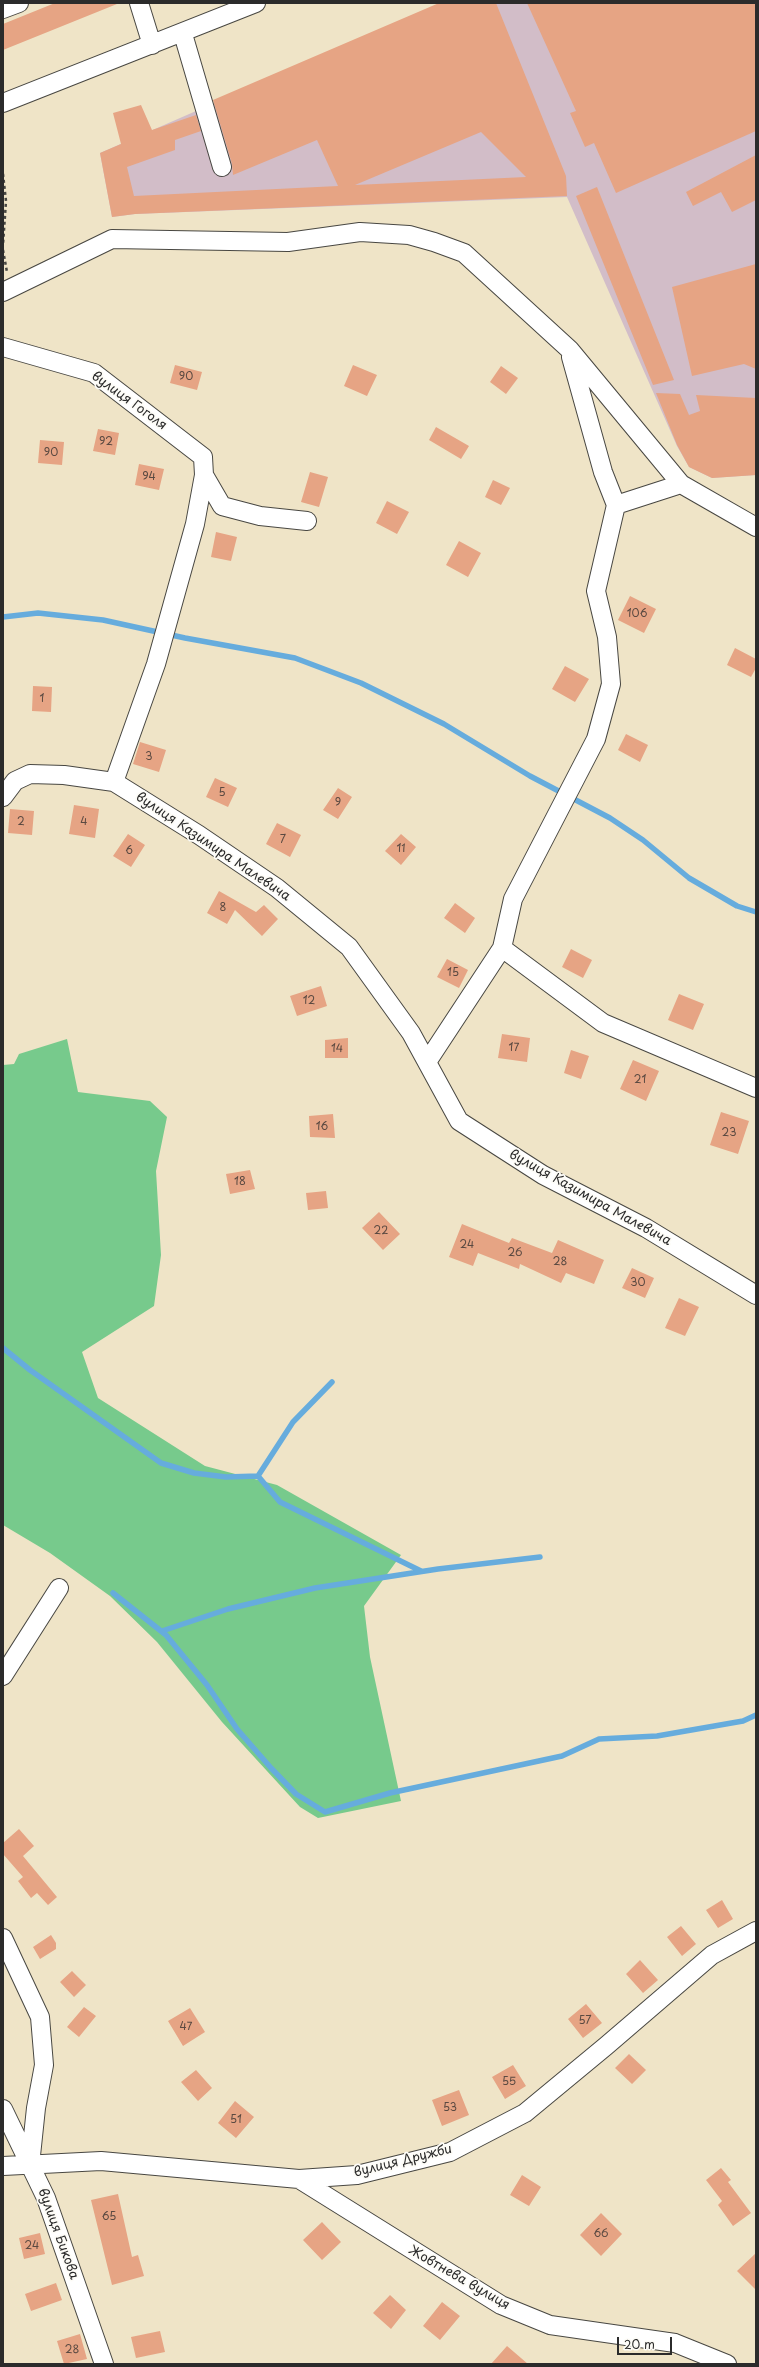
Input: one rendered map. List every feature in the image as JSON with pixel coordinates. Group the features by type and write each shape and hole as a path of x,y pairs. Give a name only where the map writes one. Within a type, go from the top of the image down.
{"street":[{"path":"3,9 18,3"},
{"path":"139,3 152,45"},
{"path":"3,103 183,34 256,3"},
{"path":"183,34 222,167"},
{"path":"3,292 112,239 288,242 360,232 409,235 464,253 570,350 681,484 756,527"},
{"name":"вулиця Гоголя","path":"3,347 94,373 203,456 204,475"},
{"path":"427,1062 502,948 513,899 596,739 611,684 607,637 596,591 616,505 603,472 570,350"},
{"path":"204,475 222,506 260,516 307,521"},
{"path":"114,782 156,664 195,524 204,475"},
{"path":"616,505 681,484"},
{"name":"вулиця Казимира Малевича","path":"3,797 15,781 30,774 64,775 114,782 199,835 277,888 349,947 411,1033 458,1121 543,1175 646,1228 756,1295"},
{"path":"502,948 603,1023 756,1088"},
{"path":"3,1676 59,1588"},
{"name":"вулиця Дружби","path":"3,2166 101,2161 299,2179 357,2175 450,2152 525,2113 606,2046 712,1954 756,1932"},
{"path":"3,1938 40,2017 44,2065 36,2108 30,2165"},
{"name":"вулиця Бикова","path":"3,2108 46,2198 104,2364"},
{"name":"Жовтнева вулиця","path":"299,2179 501,2305 550,2325 674,2343 726,2364"}],"path":[{"path":"3,174 6,201 3,245"}],"shaded area":[{"path":"443,3 756,3 756,475 712,478 689,467 677,446 567,197 135,214 112,217 100,153"}],"green space":[{"path":"67,1039 78,1092 150,1101 167,1117 156,1171 161,1255 154,1306 82,1352 98,1398 205,1466 277,1485 401,1555 364,1606 370,1657 401,1801 318,1818 300,1807 222,1722 157,1642 110,1596 50,1553 3,1525 3,1065 14,1064 19,1054"}],"building":[{"path":"55,3 117,4 3,50 3,24"},
{"path":"439,3 496,3 566,176 567,196 135,214 112,217 100,153 121,144 113,113 141,105 152,130 196,115 201,131 175,140 175,150 127,167 134,196 338,186 317,140 233,175 232,164 213,100","holes":["481,132 526,177 355,185"]},
{"path":"527,3 756,3 756,131 616,193 594,143 585,147 570,113 576,111"},
{"path":"756,155 756,200 732,212 721,192 693,206 686,192"},
{"path":"597,187 674,380 653,385 576,196"},
{"path":"756,264 756,369 744,364 692,376 672,287"},
{"path":"175,365 202,372 197,390 170,383"},
{"path":"353,365 377,375 367,396 344,386"},
{"path":"501,366 518,378 506,394 490,382"},
{"path":"656,393 680,394 689,415 700,411 696,395 756,398 756,475 712,478 689,467 677,445"},
{"path":"436,427 469,446 461,459 429,440"},
{"path":"98,429 119,433 115,455 93,451"},
{"path":"40,440 64,442 62,465 38,463"},
{"path":"139,464 164,469 159,490 135,485"},
{"path":"310,472 328,477 319,507 301,502"},
{"path":"493,480 510,488 501,505 485,497"},
{"path":"387,501 409,512 397,534 376,523"},
{"path":"216,532 237,537 231,561 211,557"},
{"path":"459,541 481,553 468,577 446,565"},
{"path":"630,596 656,609 644,633 618,620"},
{"path":"735,648 756,659 756,668 751,677 727,665"},
{"path":"565,666 589,679 575,702 552,689"},
{"path":"33,686 52,687 51,712 32,711"},
{"path":"626,734 648,745 640,762 618,750"},
{"path":"140,742 166,750 159,772 133,764"},
{"path":"215,778 237,788 228,807 206,797"},
{"path":"338,788 352,797 338,819 323,810"},
{"path":"74,805 99,809 95,838 69,834"},
{"path":"10,809 34,811 32,835 8,833"},
{"path":"277,823 301,835 290,857 266,844"},
{"path":"128,834 145,845 131,867 113,856"},
{"path":"401,834 416,847 401,865 385,851"},
{"path":"219,891 256,912 264,905 278,919 262,936 235,910 227,924 207,913"},
{"path":"455,903 475,918 465,933 444,918"},
{"path":"571,949 592,960 583,978 562,967"},
{"path":"447,959 468,970 459,988 437,977"},
{"path":"321,986 327,1006 297,1016 290,996"},
{"path":"679,994 704,1004 693,1030 668,1020"},
{"path":"502,1034 530,1038 527,1062 498,1058"},
{"path":"348,1038 348,1058 325,1058 325,1040"},
{"path":"571,1050 589,1056 581,1079 564,1073"},
{"path":"633,1060 659,1071 646,1101 620,1089"},
{"path":"721,1112 749,1121 738,1154 710,1145"},
{"path":"333,1114 335,1138 310,1137 309,1116"},
{"path":"250,1170 255,1189 230,1194 226,1174"},
{"path":"326,1191 328,1208 308,1210 306,1193"},
{"path":"379,1212 400,1234 383,1250 362,1228"},
{"path":"462,1224 509,1243 512,1238 552,1253 558,1240 604,1260 594,1284 566,1273 561,1283 520,1264 519,1269 478,1253 473,1266 449,1257"},
{"path":"632,1268 654,1278 645,1298 622,1288"},
{"path":"679,1298 699,1307 685,1336 665,1328"},
{"path":"19,1829 34,1846 23,1856 57,1897 48,1905 37,1893 31,1898 18,1881 23,1877 3,1854 3,1843"},
{"path":"722,1900 733,1919 718,1928 706,1910"},
{"path":"681,1926 696,1944 682,1956 667,1937"},
{"path":"51,1935 56,1943 56,1949 40,1959 33,1947"},
{"path":"640,1960 658,1980 643,1993 626,1974"},
{"path":"72,1971 86,1985 74,1997 60,1982"},
{"path":"586,2004 602,2023 583,2038 568,2019"},
{"path":"84,2007 96,2016 79,2037 67,2027"},
{"path":"190,2008 205,2032 183,2046 168,2021"},
{"path":"629,2054 646,2070 632,2084 615,2068"},
{"path":"513,2065 526,2086 505,2099 492,2077"},
{"path":"196,2070 212,2088 198,2101 181,2082"},
{"path":"459,2090 469,2115 442,2126 432,2100"},
{"path":"235,2101 254,2117 236,2138 218,2123"},
{"path":"721,2168 731,2180 728,2182 751,2213 733,2226 718,2205 722,2201 706,2180"},
{"path":"522,2175 541,2187 529,2206 510,2195"},
{"path":"118,2194 132,2257 138,2255 144,2276 112,2285 91,2200"},
{"path":"601,2213 622,2234 601,2256 580,2235"},
{"path":"322,2222 341,2242 322,2260 303,2240"},
{"path":"40,2233 45,2254 24,2259 19,2238"},
{"path":"756,2253 756,2290 737,2271"},
{"path":"56,2283 62,2300 31,2311 25,2294"},
{"path":"390,2295 406,2310 391,2329 373,2313"},
{"path":"442,2302 460,2316 440,2340 423,2326"},
{"path":"160,2331 165,2352 136,2358 131,2337"},
{"path":"80,2334 87,2359 64,2364 57,2341"},
{"path":"507,2346 528,2364 491,2364"}],"waterway":[{"path":"3,617 38,613 103,620 185,638 295,658 361,683 444,724 530,776 610,818 643,840 689,878 737,906 756,912"},
{"path":"3,1348 30,1370 161,1463 194,1473 226,1477 258,1476 293,1422 332,1382"},
{"path":"258,1476 280,1502 421,1571"},
{"path":"162,1631 228,1609 315,1588 438,1569 540,1557"},
{"path":"113,1593 166,1635 207,1685 237,1729 271,1768 296,1794 325,1812 390,1793 562,1756 599,1739 657,1736 743,1721 756,1715"}]}
